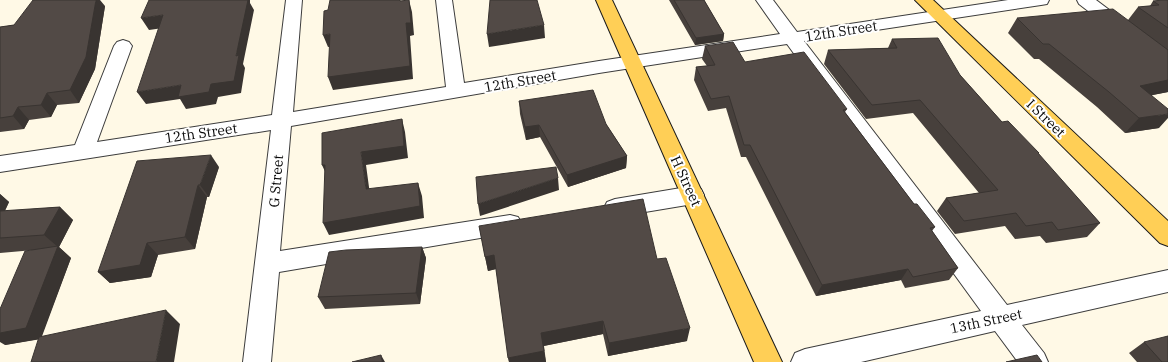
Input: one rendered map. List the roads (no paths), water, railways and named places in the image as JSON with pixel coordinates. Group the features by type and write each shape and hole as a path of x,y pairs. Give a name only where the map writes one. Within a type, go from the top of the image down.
{"main road":[{"name":"H Street","path":"604,0 768,362"},
{"name":"I Street","path":"923,0 1168,236"}],"street":[{"name":"G Street","path":"258,362 294,0"},
{"path":"444,0 456,92"},
{"path":"764,0 1034,362"},
{"name":"12th Street","path":"0,164 281,121 632,62 1041,0"},
{"path":"1085,0 1168,63"},
{"path":"83,151 123,46"},
{"path":"591,212 693,195"},
{"path":"268,263 528,222"},
{"name":"13th Street","path":"805,362 1168,281"}]}
